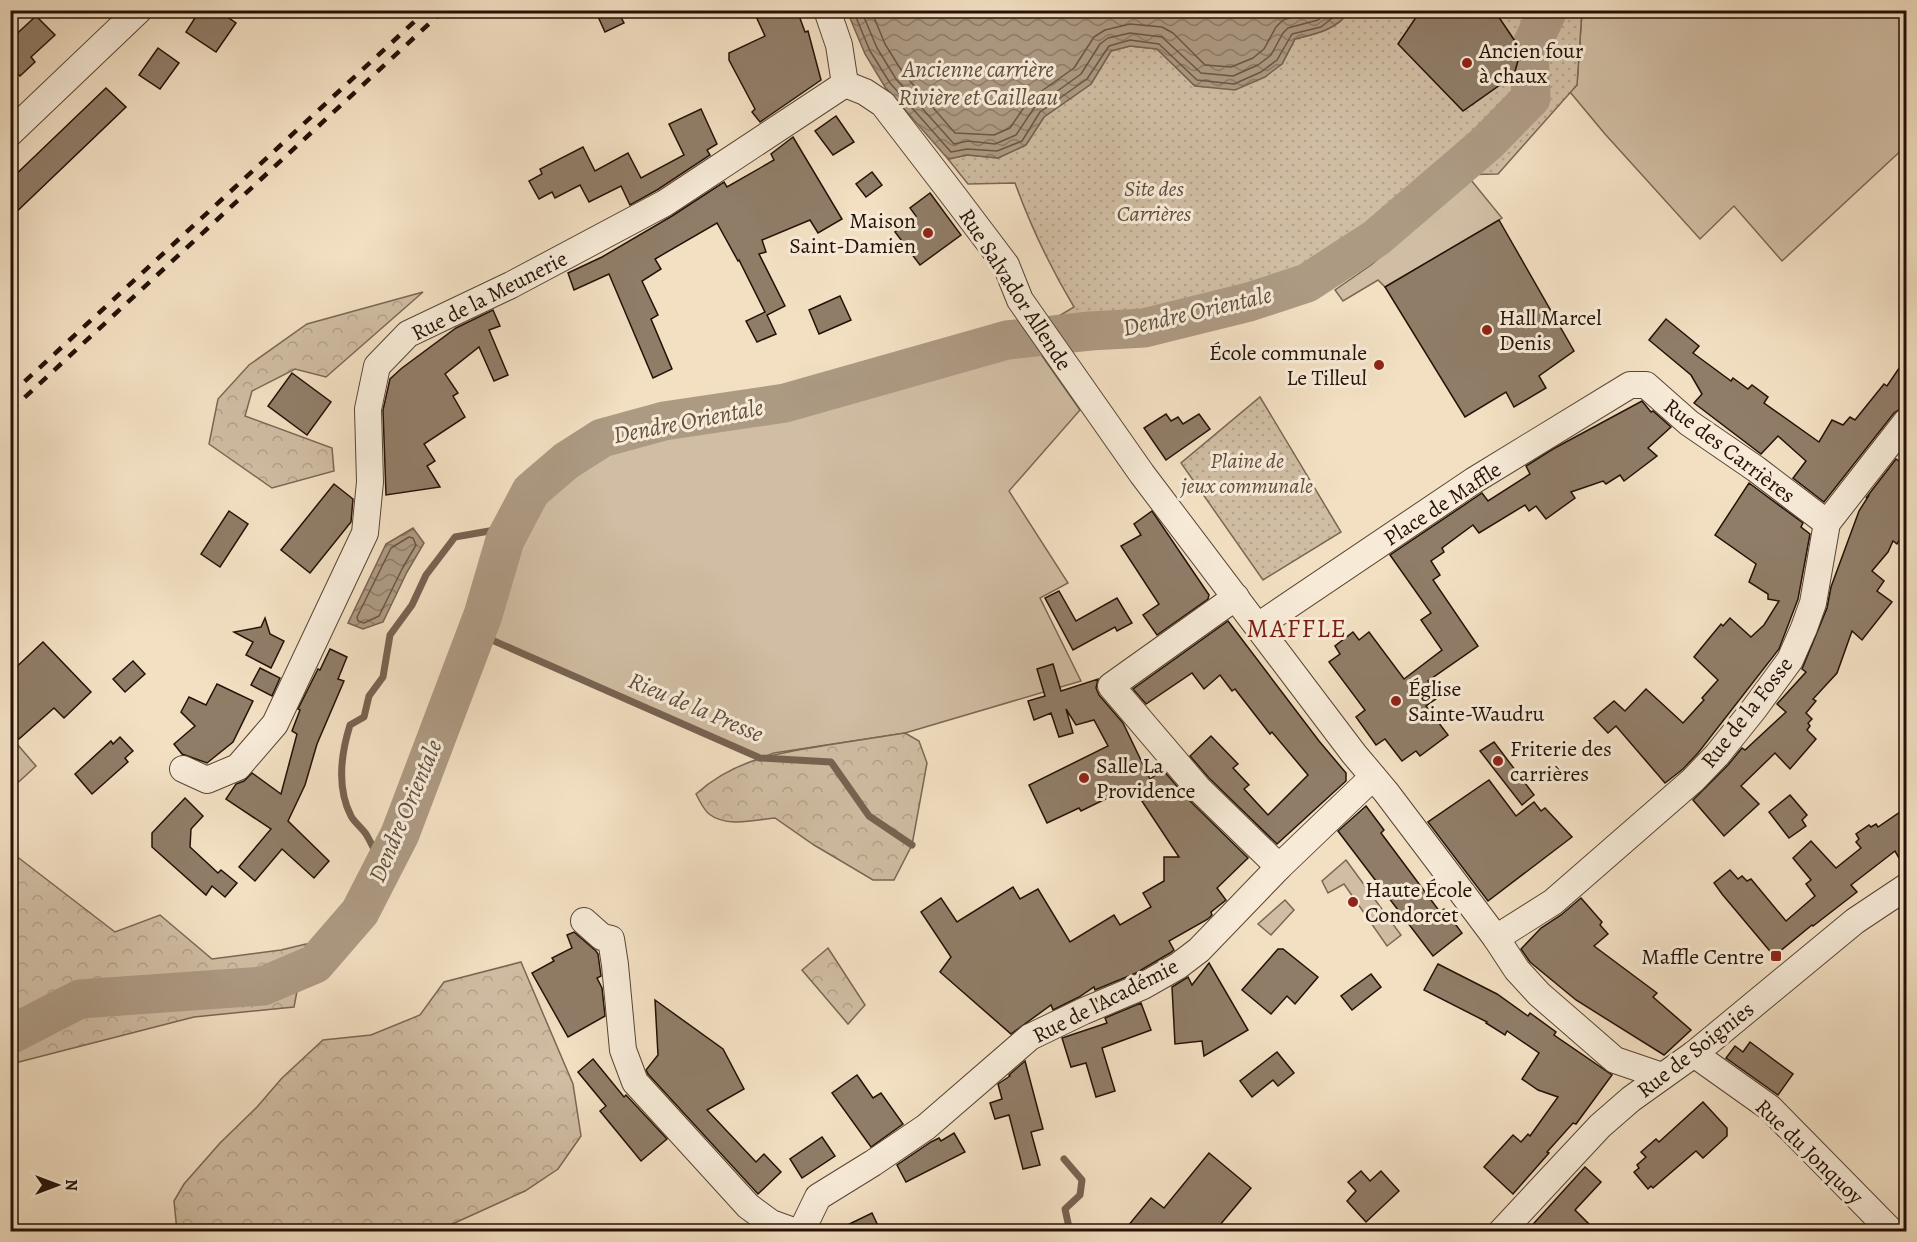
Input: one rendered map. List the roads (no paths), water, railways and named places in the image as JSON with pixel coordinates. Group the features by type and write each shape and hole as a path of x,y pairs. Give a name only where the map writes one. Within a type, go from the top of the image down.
{"street":[{"path":"16,119 139,10"},
{"path":"827,10 839,45 845,84"},
{"name":"Rue Salvador Allende","path":"845,84 865,92 883,104 1005,265 1020,300 1152,487 1236,597"},
{"name":"Rue de la Meunerie","path":"183,769 207,780 238,767 275,724 365,533 370,482 368,409 377,366 408,334 511,285 665,203 845,84"},
{"name":"Rue des Carrières","path":"1630,385 1646,385 1689,423 1827,523"},
{"name":"Place de Maffle","path":"1258,626 1473,481 1630,385"},
{"name":"Rue de la Fosse","path":"1496,938 1553,902 1685,787 1717,755 1754,709 1790,660 1804,628 1813,603 1827,523 1906,422"},
{"path":"1279,867 1198,788 1111,686 1236,597 1496,938 1517,970 1539,994 1615,1059 1662,1076"},
{"name":"Rue de l'Académie","path":"801,1232 818,1197 926,1127 1030,1037 1143,986 1178,966 1198,950 1279,867 1373,777"},
{"name":"Rue de Soignies","path":"1502,1232 1600,1126 1631,1099 1694,1054 1855,921 1906,887"},
{"path":"584,921 602,937 610,939 615,965 623,1050 635,1082 748,1206 771,1223 796,1232"},
{"name":"Rue du Jonquoy","path":"1694,1054 1770,1108 1892,1232"},
{"path":"1615,1059 1631,1099"}],"water":[{"name":"Ancienne carrière Rivière et Cailleau","path":"847,11 1349,11 1332,27 1295,39 1282,64 1265,77 1235,90 1195,86 1157,49 1130,46 1111,51 1091,84 1044,117 1026,145 998,158 968,155 948,159 885,87 865,54"},
{"path":"413,528 424,543 383,622 363,629 348,623 386,544"}],"waterway":[{"name":"Dendre Orientale","path":"10,1035 80,999 263,986 315,964 360,912 400,834 483,615 505,540 531,491 566,461 602,438 664,421 785,403 1007,340 1144,328 1249,302 1307,283 1376,238 1487,143 1531,98 1529,51 1548,10"},
{"path":"383,867 366,834 351,816 343,794 342,759 350,725 364,717 369,696 383,677 390,635 412,605 426,575 455,537 512,527"},
{"name":"Rieu de la Presse","path":"476,633 760,758 831,762 869,816 912,845"},
{"name":"Rieu de la Presse","path":"1064,1159 1082,1180 1080,1195 1065,1209 1070,1232"}],"railway":[{"path":"10,395 427,10"},
{"path":"10,411 444,10"}],"place":[{"name":"Ancien four à chaux","path":"1467,63"},
{"name":"Maison Saint-Damien","path":"928,233"},
{"name":"Hall Marcel Denis","path":"1487,330"},
{"name":"École communale Le Tilleul","path":"1379,365"},
{"name":"Église Sainte-Waudru","path":"1396,701"},
{"name":"Friterie des carrières","path":"1498,761"},
{"name":"Salle La Providence","path":"1084,778"},
{"name":"Haute École Condorcet","path":"1353,902"},
{"name":"Maffle Centre","path":"1776,956"}],"district":[{"name":"MAFFLE","path":"1297,628"}],"park label":[{"name":"Site des Carrières","path":"1154,200"},
{"name":"Plaine de jeux communale","path":"1247,473"}]}
